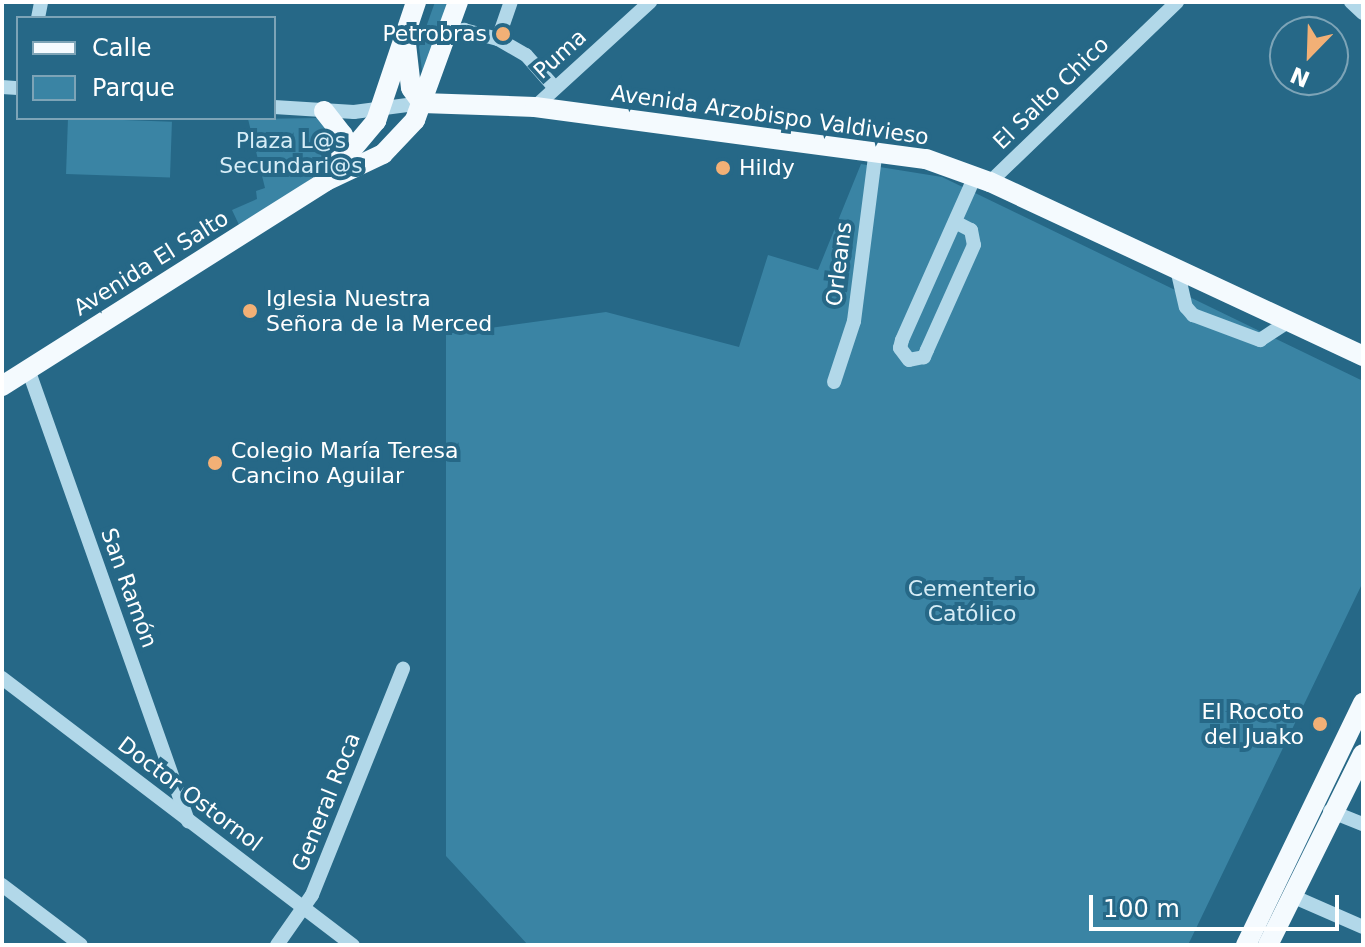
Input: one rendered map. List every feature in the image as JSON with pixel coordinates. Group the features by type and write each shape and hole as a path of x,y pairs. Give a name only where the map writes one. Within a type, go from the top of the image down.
{"main road":[{"path":"332,173 365,139 382,109 416,2"},
{"path":"332,173 383,154 408,130 422,103 458,2"},
{"path":"405,34 409,81 422,103"},
{"name":"Avenida Arzobispo Valdivieso","path":"422,103 535,107 876,149 983,179 1363,356"},
{"path":"324,111 343,135 332,173"},
{"name":"Avenida El Salto","path":"2,386 332,173"},
{"path":"1246,945 1363,703"},
{"path":"1268,945 1330,811 1363,754"}],"street":[{"path":"498,39 511,2"},
{"name":"Puma","path":"535,107 650,2"},
{"name":"El Salto Chico","path":"983,179 1177,2"},
{"path":"1351,2 1363,13"},
{"path":"446,35 464,30 498,39 526,55 555,88"},
{"name":"Avenida Arzobispo Valdivieso","path":"276,107 324,111 382,109 422,103"},
{"name":"Orleans","path":"834,382 854,321 876,149"},
{"path":"955,222 971,230 974,245 924,357 909,360 903,355 902,340 955,222 983,179"},
{"path":"1177,269 1186,307 1193,315 1260,340 1289,321"},
{"name":"San Ramón","path":"28,369 188,822"},
{"name":"General Roca","path":"277,945 305,908 403,669"},
{"name":"Doctor Ostornol","path":"2,678 353,945"},
{"path":"1330,811 1363,824"},
{"path":"2,885 81,945"},
{"path":"1292,896 1363,927"}],"green space":[{"path":"435,2 454,2 424,86 419,47"},
{"name":"Plaza L@s Secundari@s","path":"318,118 334,134 337,160 241,229 232,210 257,199 256,191 265,188 248,120"},
{"path":"68,120 172,122 170,178 66,174"},
{"name":"Cementerio Católico","path":"861,164 942,177 1363,381 1363,582 1188,945 528,945 446,856 446,334 606,312 739,347 768,255 818,270"}],"place":[{"name":"Petrobras","path":"503,34"},
{"name":"Hildy","path":"723,168"},
{"name":"Iglesia Nuestra Señora de la Merced","path":"250,311"},
{"name":"Colegio María Teresa Cancino Aguilar","path":"215,463"},
{"name":"El Rocoto del Juako","path":"1320,724"}]}
